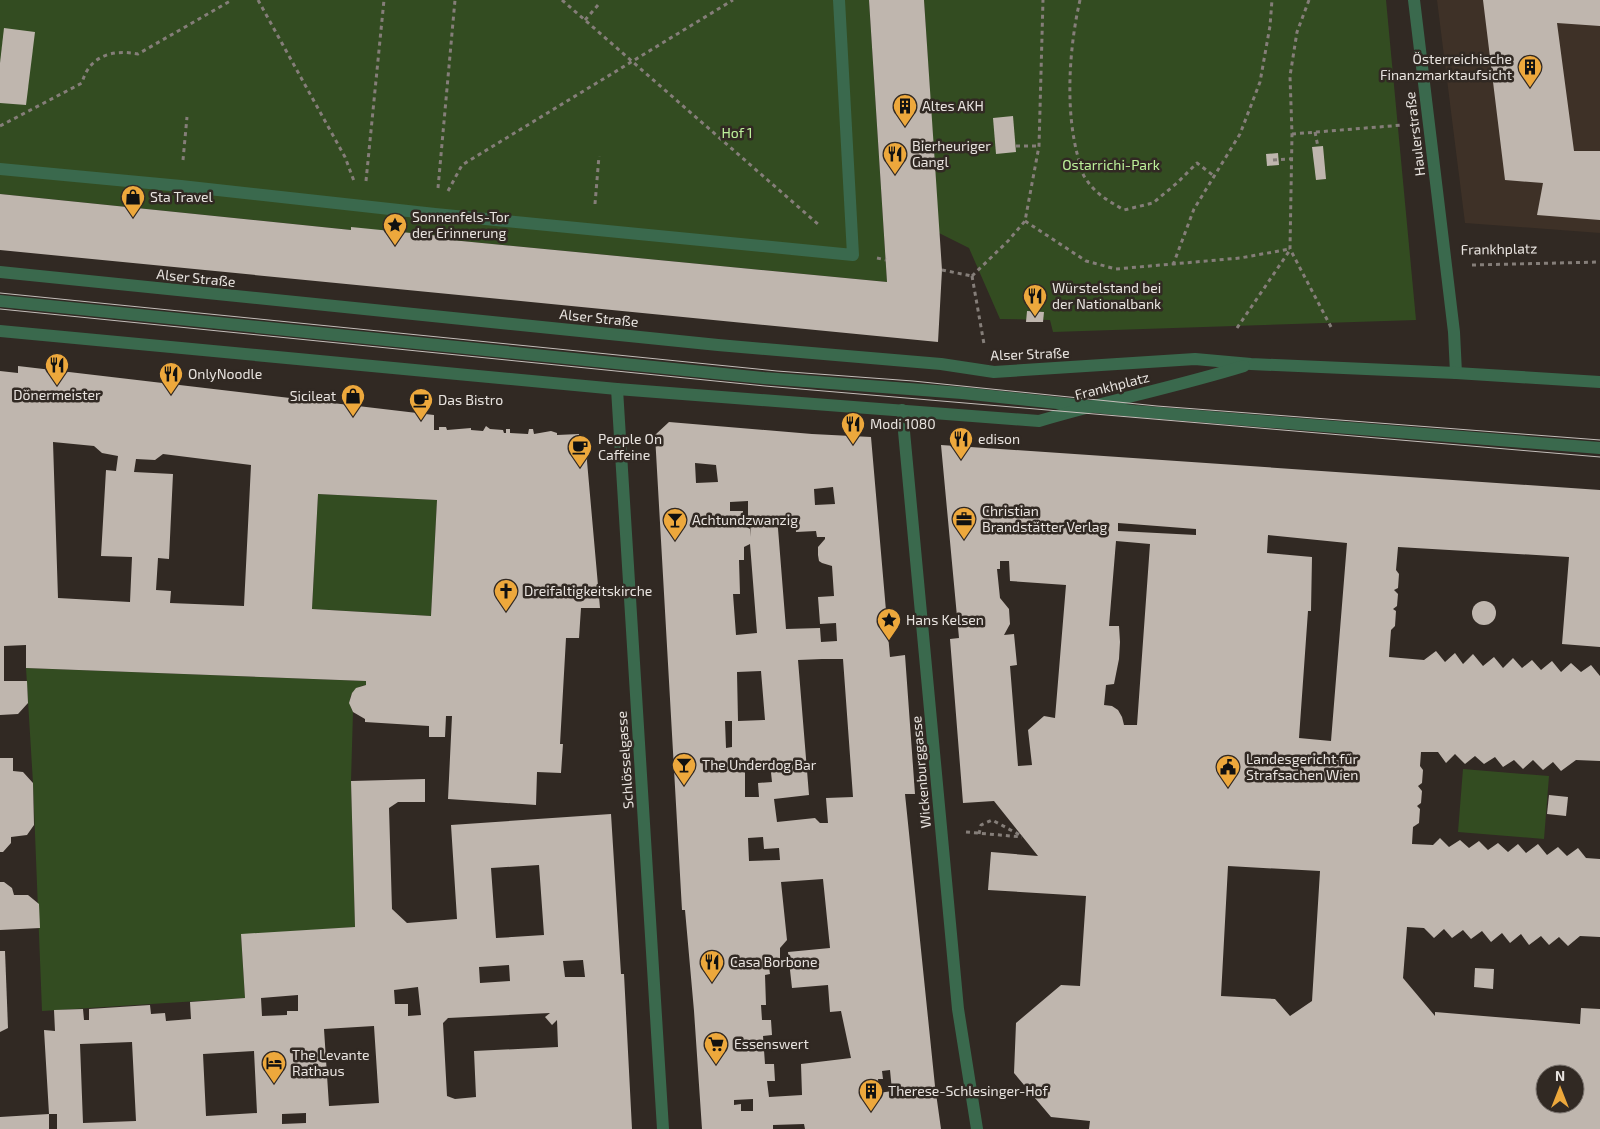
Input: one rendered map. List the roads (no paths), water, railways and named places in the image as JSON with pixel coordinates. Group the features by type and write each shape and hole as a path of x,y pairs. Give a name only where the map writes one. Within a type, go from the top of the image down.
{"street":[{"path":"0,169 853,255 839,0"},
{"name":"Haulerstraße","path":"1414,0 1446,265"},
{"name":"Frankhplatz","path":"1446,265 1454,332 1456,373"},
{"name":"Alser Straße","path":"0,272 718,345 941,364 994,372 1195,359"},
{"path":"0,301 764,378 962,393 1134,411 1600,448"},
{"path":"0,331 617,389 902,410"},
{"name":"Frankhplatz","path":"1195,359 1251,364 1456,373 1600,382"},
{"name":"Frankhplatz","path":"902,410 1038,421 1202,379 1251,364"},
{"name":"Schlösselgasse","path":"617,389 663,1129"},
{"name":"Wickenburggasse","path":"902,410 957,1000 977,1129"}],"tram line":[{"path":"0,293 777,371 913,381 1157,406 1600,440"},
{"path":"0,309 765,386 1600,457"}],"place":[{"name":"Österreichische Finanzmarktaufsicht","path":"1530,88"},
{"name":"Altes AKH","path":"905,127"},
{"name":"Bierheuriger Gangl","path":"895,175"},
{"name":"Sta Travel","path":"133,218"},
{"name":"Sonnenfels-Tor der Erinnerung","path":"395,246"},
{"name":"Würstelstand bei der Nationalbank","path":"1035,317"},
{"name":"Dönermeister","path":"57,386"},
{"name":"OnlyNoodle","path":"171,395"},
{"name":"Sicileat","path":"353,417"},
{"name":"Das Bistro","path":"421,421"},
{"name":"Modi 1080","path":"853,445"},
{"name":"edison","path":"961,460"},
{"name":"People On Caffeine","path":"580,468"},
{"name":"Christian Brandstätter Verlag","path":"964,540"},
{"name":"Achtundzwanzig","path":"675,541"},
{"name":"Dreifaltigkeitskirche","path":"506,612"},
{"name":"Hans Kelsen","path":"889,641"},
{"name":"The Underdog Bar","path":"684,786"},
{"name":"Landesgericht für Strafsachen Wien","path":"1228,788"},
{"name":"Casa Borbone","path":"712,983"},
{"name":"Essenswert","path":"716,1065"},
{"name":"The Levante Rathaus","path":"274,1084"},
{"name":"Therese-Schlesinger-Hof","path":"871,1112"}],"park label":[{"name":"Hof 1","path":"737,133"},
{"name":"Ostarrichi-Park","path":"1111,165"}]}
